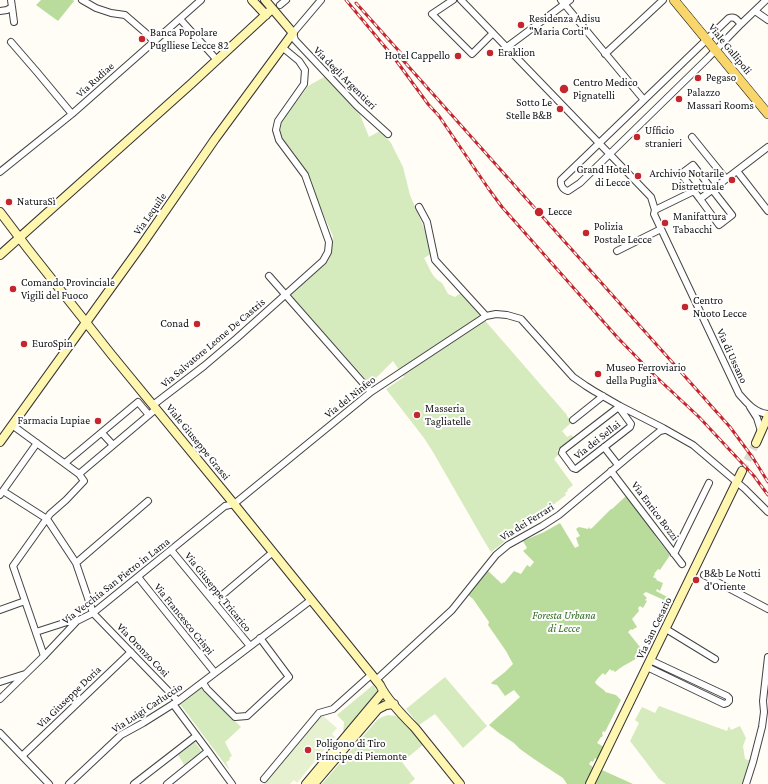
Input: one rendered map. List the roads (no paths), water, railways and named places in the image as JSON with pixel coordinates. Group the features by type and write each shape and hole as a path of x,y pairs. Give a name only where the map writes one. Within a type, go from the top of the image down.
{"main road":[{"path":"252,0 266,15"},
{"path":"265,0 293,33"},
{"name":"Viale Gallipoli","path":"674,0 768,114"},
{"path":"0,255 191,84 272,9"},
{"name":"Via Lequile","path":"0,442 293,33"},
{"name":"Viale Giuseppe Grassi","path":"0,212 154,407 460,784"},
{"path":"756,443 768,415"},
{"name":"Via San Cesario","path":"590,784 742,472"},
{"path":"306,784 378,683"},
{"name":"Viale Giuseppe Grassi","path":"378,683 385,688 410,718 415,728"},
{"path":"314,784 378,709 386,704 394,704"}],"street":[{"path":"11,0 14,22"},
{"path":"82,0 96,8 111,13 125,15 154,42"},
{"name":"Via Rudiae","path":"0,172 72,114 201,0"},
{"path":"280,5 286,0"},
{"name":"Via Lequile","path":"293,33 320,0"},
{"path":"453,0 432,14 472,54 493,33"},
{"name":"Via di Ussano","path":"461,0 651,197 655,210 654,214 739,394 750,406 761,413 768,415"},
{"path":"605,54 663,0"},
{"path":"741,24 735,18 729,18 569,172 561,180 561,186 568,191 580,183 716,51 766,0"},
{"path":"506,47 565,1 605,54 644,100"},
{"path":"0,11 7,10 12,7"},
{"path":"755,11 768,20"},
{"path":"180,19 217,60"},
{"name":"Via degli Argentieri","path":"293,33 294,40 319,67 388,134"},
{"path":"11,42 72,114"},
{"name":"Via Salvatore Leone De Castris","path":"79,474 149,415 154,407 237,338 323,261 328,252 328,242 305,175 279,140 276,130 278,121 304,84 305,70 298,61 282,47"},
{"path":"692,137 726,179"},
{"path":"700,199 768,147"},
{"path":"693,165 712,190 732,216 719,225 681,174 693,165"},
{"path":"737,171 768,211"},
{"path":"655,210 694,191"},
{"path":"419,207 427,222 435,260 486,316 496,314 521,319 573,377 620,406 667,430 693,446 737,481 768,512"},
{"path":"617,251 661,229"},
{"path":"269,276 371,392"},
{"name":"Via del Ninfeo","path":"234,504 371,392 486,316"},
{"path":"573,420 603,396"},
{"path":"65,463 138,402 149,415"},
{"name":"Via dei Sellai","path":"620,406 620,409 631,424 630,427 604,448 576,469 573,468 562,453 563,450 620,406"},
{"path":"750,406 762,431"},
{"path":"12,425 65,463 79,474 84,481 50,514 13,566 44,656"},
{"name":"Via dei Ferrari","path":"264,779 319,713 332,709 378,683 452,610 496,555 508,545 559,515 660,431 667,430"},
{"path":"102,433 113,446"},
{"path":"37,443 1,493 46,519 76,563 93,613"},
{"path":"604,448 618,465"},
{"name":"Via Enrico Bozzi","path":"611,471 682,564"},
{"path":"674,554 709,483"},
{"path":"76,563 148,501"},
{"name":"Via Vecchia San Pietro in Lama","path":"0,699 77,622 93,613 225,506 234,504"},
{"name":"Via Giuseppe Tricarico","path":"171,550 250,646"},
{"path":"214,602 273,552"},
{"path":"704,575 768,608"},
{"name":"Via Francesco Crispi","path":"138,577 215,673"},
{"name":"Via Luigi Carluccio","path":"69,784 121,735 176,703 311,600"},
{"path":"0,610 25,601"},
{"name":"Via Oronzo Cosi","path":"93,613 131,652 176,703 196,736 232,784"},
{"path":"36,632 67,622 77,622"},
{"path":"666,629 715,659"},
{"path":"203,682 235,717 247,716 289,677 260,638"},
{"name":"Via Giuseppe Doria","path":"22,756 131,652"},
{"path":"746,784 766,712 763,701 768,657"},
{"path":"649,663 727,696 729,698 728,701 724,704 649,663"},
{"path":"0,682 27,673"},
{"path":"0,733 49,784"},
{"path":"138,783 196,736"},
{"path":"167,784 208,751"}],"tunnel":[{"path":"742,471 756,443"}],"railway":[{"path":"346,0 395,59 428,104 439,116 502,207 617,337 652,373 699,417 754,476 768,495"},
{"path":"356,3 407,60"},
{"path":"400,57 730,427 753,458 768,482"}],"place":[{"name":"Residenza Adisu \"Maria Corti\"","path":"521,25"},
{"name":"Banca Popolare Puglliese Lecce 82","path":"142,39"},
{"name":"Eraklion","path":"490,53"},
{"name":"Hotel Cappello","path":"458,56"},
{"name":"Pegaso","path":"698,78"},
{"name":"Centro Medico Pignatelli","path":"564,89"},
{"name":"Palazzo Massari Rooms","path":"679,99"},
{"name":"Sotto Le Stelle B&B","path":"560,109"},
{"name":"Ufficio stranieri","path":"637,137"},
{"name":"Grand Hotel di Lecce","path":"638,176"},
{"name":"Archivio Notarile Distrettuale","path":"732,180"},
{"name":"NaturaSì","path":"9,202"},
{"name":"Lecce","path":"539,212"},
{"name":"Manifattura Tabacchi","path":"665,223"},
{"name":"Polizia Postale Lecce","path":"586,233"},
{"name":"Comando Provinciale Vigili del Fuoco","path":"13,289"},
{"name":"Centro Nuoto Lecce","path":"685,307"},
{"name":"Conad","path":"197,324"},
{"name":"EuroSpin","path":"24,344"},
{"name":"Museo Ferroviario della Puglia","path":"598,374"},
{"name":"Masseria Tagliatelle","path":"417,415"},
{"name":"Farmacia Lupiae","path":"98,421"},
{"name":"B&b Le Notti d'Oriente","path":"696,580"},
{"name":"Poligono di Tiro Principe di Piemonte","path":"308,750"}],"park label":[{"name":"Foresta Urbana di Lecce","path":"564,622"}]}
